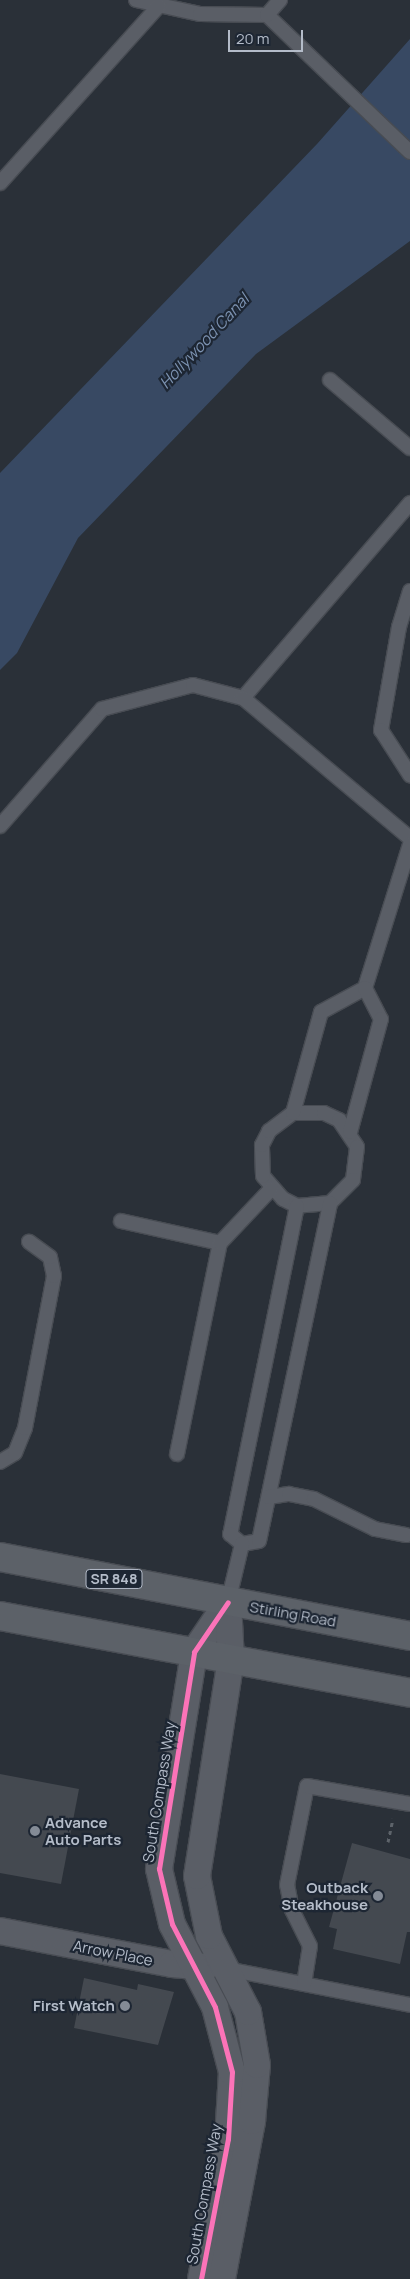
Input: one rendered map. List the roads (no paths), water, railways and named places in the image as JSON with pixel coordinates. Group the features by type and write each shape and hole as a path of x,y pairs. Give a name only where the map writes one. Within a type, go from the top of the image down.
{"main road":[{"name":"Stirling Road","path":"0,1557 410,1636"},
{"path":"0,1616 410,1694"}],"street":[{"name":"South Compass Way","path":"201,2279 228,2139 232,2072 215,2007 172,1924 159,1869 194,1652 228,1602"},
{"path":"222,2279 252,2121 257,2065 248,2012 209,1936 197,1876 231,1660 228,1602"},
{"name":"Arrow Place","path":"0,1931 193,1966 227,1969"}],"lane":[{"path":"136,0 200,14 267,15 410,152"},
{"path":"267,15 280,0"},
{"path":"0,184 159,6"},
{"path":"330,380 410,448"},
{"path":"243,698 410,503"},
{"path":"410,591 399,627 381,730 410,775"},
{"path":"0,826 102,709 193,685 243,698 410,838"},
{"path":"293,1113 321,1012 365,988 410,844"},
{"path":"350,1132 381,1019 365,988"},
{"path":"324,1112 338,1120 350,1132 357,1147 358,1164 343,1194 330,1203 297,1206 271,1189 260,1160 262,1145 269,1131 293,1113 324,1112"},
{"path":"177,1454 220,1243 271,1189"},
{"path":"297,1206 230,1534 242,1544 259,1541 330,1203"},
{"path":"121,1221 220,1243"},
{"path":"0,1462 15,1453 25,1428 54,1276 50,1257 29,1242"},
{"path":"269,1498 289,1494 314,1499 375,1529 406,1535"},
{"path":"228,1602 242,1544"},
{"path":"304,1984 310,1946 292,1910 287,1885 307,1786 410,1804"},
{"path":"227,1969 410,2005"}],"water":[{"name":"Hollywood Canal","path":"410,39 410,241 256,354 78,538 17,653 0,670 0,473 317,144"}],"place":[{"name":"Advance Auto Parts","path":"35,1831"},
{"name":"Outback Steakhouse","path":"378,1896"},
{"name":"First Watch","path":"125,2006"}]}
